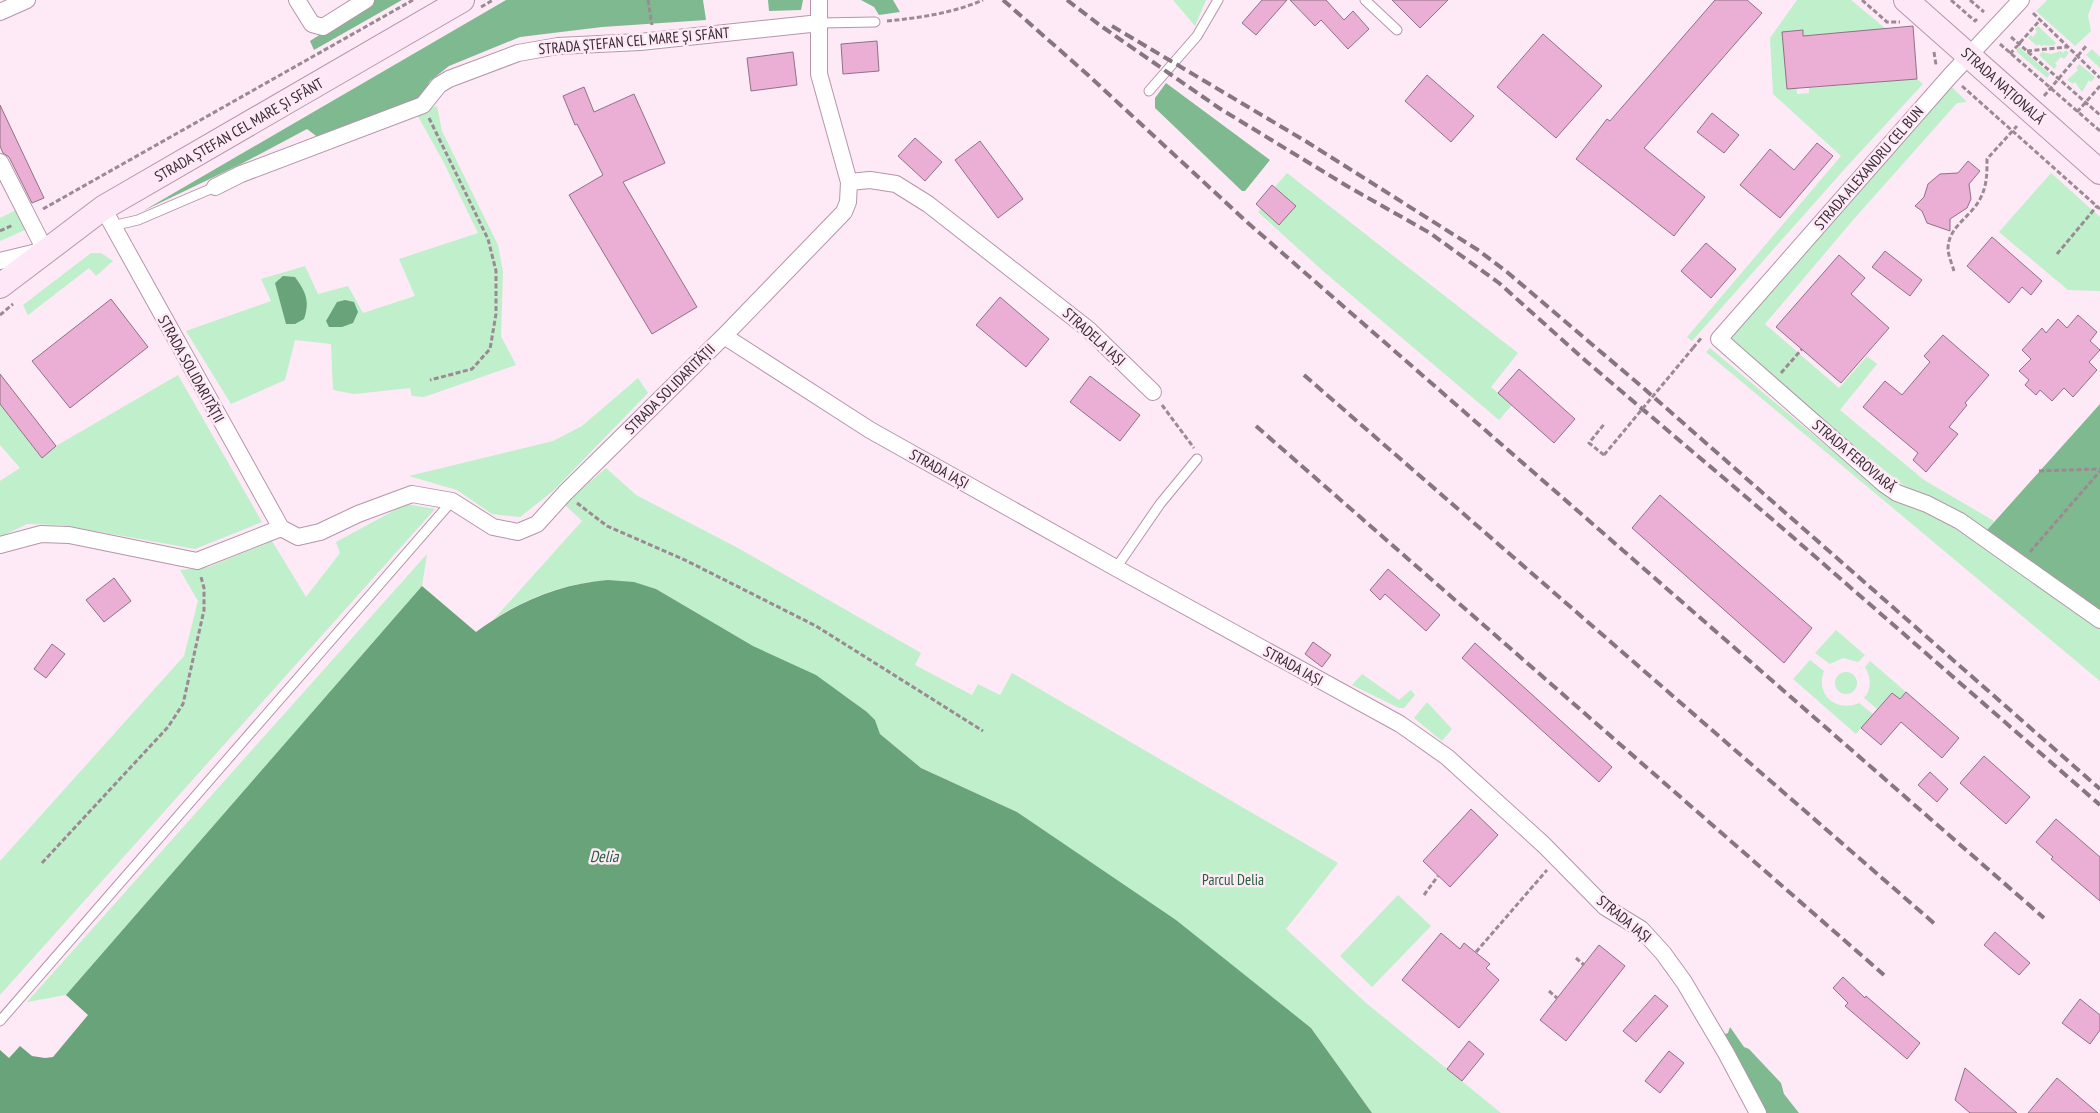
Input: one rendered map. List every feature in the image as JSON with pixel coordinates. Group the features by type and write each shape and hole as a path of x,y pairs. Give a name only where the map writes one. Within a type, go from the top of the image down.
{"main road":[{"name":"STRADA NAȚIONALĂ","path":"1906,0 2100,172"},
{"name":"STRADA ȘTEFAN CEL MARE ȘI SFÂNT","path":"0,286 45,250 107,217 469,5"}],"street":[{"path":"0,12 27,0"},
{"path":"297,0 312,24 324,27 366,0"},
{"name":"STRADA SOLIDARITĂȚII","path":"107,217 281,528 298,537 320,532 358,514 412,494 452,501 493,527 518,532 537,524 565,493 724,336 844,212 848,202 849,182 819,74 819,0"},
{"name":"STRADA ALEXANDRU CEL BUN","path":"1719,339 1969,55 2025,4"},
{"name":"STRADA ȘTEFAN CEL MARE ȘI SFÂNT","path":"423,105 439,85 449,79 518,53 558,46 624,43 820,23"},
{"path":"215,187 241,174 423,105"},
{"path":"0,162 45,250"},
{"name":"STRADELA IAȘI","path":"849,182 870,180 896,184 928,204 1088,329 1152,392"},
{"name":"STRADA ȘTEFAN CEL MARE ȘI SFÂNT","path":"0,261 45,250"},
{"name":"STRADA IAȘI","path":"724,336 870,430 1424,739 1477,783 1558,859 1605,907 1641,929 1663,953 1684,982 1758,1113"},
{"name":"STRADA FEROVIARĂ","path":"1719,339 1896,493 1927,504 1960,521 2100,620"},
{"path":"0,546 14,540 41,534 69,535 197,562 281,528"}],"lane":[{"path":"1149,91 1197,36 1218,0"},
{"path":"1366,0 1397,30"},
{"name":"STRADA ȘTEFAN CEL MARE ȘI SFÂNT","path":"820,23 875,22"},
{"path":"107,217 138,220 215,187"},
{"path":"1116,568 1160,504 1197,458"},
{"path":"0,1021 452,501"}],"path":[{"path":"0,231 413,0"},
{"path":"469,5 493,0"},
{"path":"648,0 654,30"},
{"path":"875,22 914,19 984,0"},
{"path":"1951,0 1975,21"},
{"path":"1970,0 1984,12"},
{"path":"2025,4 2100,78"},
{"path":"2010,54 2040,20"},
{"path":"2006,33 2100,115"},
{"path":"2002,38 1998,42 2010,54 2100,131"},
{"path":"2044,96 2086,45"},
{"path":"2027,51 2068,47"},
{"path":"1959,84 2099,208 2058,254"},
{"path":"2078,112 2100,86"},
{"path":"423,105 488,239 496,271 496,314 490,348 472,369 430,380"},
{"path":"1954,271 1948,250 1950,239 1956,227 1972,211 1981,198 1987,180 1987,159 2017,126"},
{"path":"1605,424 1589,443 1604,455 1693,348"},
{"path":"1771,384 1802,349"},
{"path":"1152,392 1196,450 1197,458"},
{"path":"2020,563 2100,470"},
{"path":"2039,471 2100,470"},
{"path":"565,493 607,526 687,561 816,626 983,731"},
{"path":"42,862 168,728 183,704 204,610 204,588 197,562"},
{"path":"1476,952 1558,859"},
{"path":"1424,895 1438,876"},
{"path":"1576,958 1584,965"},
{"path":"1549,991 1557,998"}],"green space":[{"path":"1173,0 1206,0 1195,26"},
{"path":"1797,0 1851,0 1886,29 1803,36 1803,30 1793,31 1797,94 1809,93 1809,88 1917,79 1923,84 1692,341 1687,337 1841,156 1773,94 1770,38"},
{"path":"2047,0 2094,0 2088,15 2091,31 2075,46 2036,11"},
{"path":"2038,26 2056,43 2053,46 2041,46 2039,44 2037,46 2028,38 2030,35 2033,37 2037,32 2035,29"},
{"path":"2019,47 2050,74 2047,78 2016,51"},
{"path":"2092,49 2100,57 2100,68 2086,55"},
{"path":"2066,50 2069,53 2064,59 2061,57 2055,63 2057,66 2054,69 2039,55 2042,52 2051,54 2061,51 2063,53"},
{"path":"2079,64 2095,77 2091,82 2089,80 2082,92 2075,82 2073,84 2067,80 2078,70 2076,68"},
{"path":"1951,86 1967,102 1957,103 1853,220 1765,324 1839,388 1867,356 1877,364 1840,410 1924,480 1994,521 1987,530 1903,485 1838,433 1731,338"},
{"path":"437,106 442,131 498,245 503,272 501,336 516,365 424,397 412,396 410,388 354,394 333,390 331,344 295,340 285,380 231,404 186,331 271,301 261,279 305,266 318,294 348,286 363,313 415,296 399,259 478,233 443,161 416,113"},
{"path":"1287,173 1518,353 1491,387 1512,405 1499,420 1323,271 1258,212 1261,208 1279,225 1296,206 1275,187"},
{"path":"2051,173 2100,217 2100,291 2068,290 1999,232"},
{"path":"16,210 27,229 0,241 0,218"},
{"path":"91,253 101,253 113,261 96,276 89,268 28,315 23,305"},
{"path":"1710,348 1885,495 1949,521 2100,628 2100,681 1706,352"},
{"path":"178,375 262,522 195,549 62,525 27,524 0,537 0,481 20,468 0,445 0,404 42,458 56,446"},
{"path":"638,378 648,393 553,491 520,517 492,514 457,490 409,476 553,441 582,426"},
{"name":"Parcul Delia","path":"606,468 636,495 738,548 921,653 915,665 972,695 978,684 1000,695 1012,673 1338,863 1286,929 1366,1003 1501,1113 1372,1113 1311,1028 1017,812 921,768 880,734 875,720 844,695 753,646 656,589 635,583 614,581 572,585 531,599 494,619 582,521 564,504"},
{"path":"406,504 435,509 0,995 0,861 184,656 198,601 180,570 209,567 272,541 306,597 340,553 336,542"},
{"path":"427,554 422,586 66,995 27,1002"},
{"path":"1836,630 1865,655 1858,662 1843,658 1830,664 1815,653"},
{"path":"1810,660 1824,671 1822,688 1830,700 1835,704 1843,706 1859,703 1873,714 1856,734 1793,679"},
{"path":"1870,661 1906,692 1900,699 1892,693 1877,709 1864,698 1870,683 1865,667"},
{"path":"1846,672 1854,675 1857,683 1854,691 1846,694 1838,691 1835,683 1838,675"},
{"path":"1362,674 1399,700 1411,690 1415,695 1404,708 1399,708 1352,685"},
{"path":"1427,702 1452,729 1442,741 1414,718"},
{"path":"1398,895 1431,926 1372,987 1340,956"}],"shaded area":[{"path":"374,0 402,0 314,50 310,41"},
{"path":"506,0 703,0 706,20 602,27 520,37 449,66 430,81 422,99 320,139 307,129 243,163 143,211"},
{"path":"768,0 803,0 801,10 769,11"},
{"path":"861,0 893,0 900,12 879,15 874,7"},
{"path":"1166,83 1270,160 1245,191 1242,191 1155,108 1155,98"},
{"path":"2100,404 2100,612 1987,530"},
{"path":"1730,1027 1744,1047 1749,1049 1781,1083 1784,1094 1799,1113 1765,1113 1724,1037"}],"water":[{"path":"283,276 295,277 306,297 307,307 304,319 295,324 286,324 275,283"},
{"path":"345,300 354,302 358,312 353,323 342,327 329,327 326,321 337,302"},
{"name":"Delia","path":"608,580 634,582 656,589 753,646 816,675 867,712 875,720 880,734 921,768 1017,812 1176,920 1311,1028 1372,1113 0,1113 0,1050 9,1058 20,1046 32,1056 53,1057 88,1015 66,995 422,586 476,632 506,612 538,597 572,586"}],"building":[{"path":"1262,0 1287,0 1256,35 1242,23"},
{"path":"1290,0 1326,0 1344,20 1353,11 1369,29 1348,49 1321,20 1315,26"},
{"path":"1392,0 1448,0 1420,28"},
{"path":"1715,0 1747,0 1762,13 1644,148 1705,197 1674,236 1576,159 1607,119 1610,121"},
{"path":"1913,26 1917,79 1787,89 1782,32 1803,30 1803,36"},
{"path":"1543,34 1602,86 1556,138 1497,87"},
{"path":"877,41 879,71 843,74 841,44"},
{"path":"793,52 797,85 751,91 747,58"},
{"path":"1427,75 1474,116 1451,142 1405,101"},
{"path":"584,87 594,112 634,94 665,163 623,182 697,307 652,334 569,195 603,175 577,124 575,125 563,96"},
{"path":"0,105 44,198 32,203 9,157 3,153 0,146"},
{"path":"1712,113 1739,135 1724,153 1697,132"},
{"path":"915,138 942,162 925,181 898,156"},
{"path":"980,141 1023,199 998,218 955,160"},
{"path":"1817,143 1833,156 1780,218 1740,185 1770,149 1794,170"},
{"path":"1968,161 1980,171 1969,184 1971,199 1967,208 1950,219 1950,231 1927,223 1922,211 1915,206 1924,197 1928,184 1940,174 1958,173"},
{"path":"1272,185 1296,206 1279,225 1256,204"},
{"path":"1992,237 2042,281 2031,295 2022,287 2009,303 1967,266"},
{"path":"1706,243 1736,269 1711,298 1681,271"},
{"path":"1885,251 1922,280 1910,296 1872,267"},
{"path":"1839,255 1865,278 1851,294 1889,328 1841,383 1776,327"},
{"path":"1000,297 1049,339 1026,367 976,325"},
{"path":"111,299 148,347 70,408 32,361"},
{"path":"2078,315 2097,332 2090,341 2100,350 2089,362 2097,370 2073,397 2064,388 2052,401 2040,390 2036,395 2025,385 2029,380 2019,371 2031,359 2022,350 2042,328 2046,333 2058,319 2067,328"},
{"path":"1943,335 1989,375 1965,403 1967,405 1949,427 1958,434 1926,472 1913,460 1918,453 1863,407 1885,381 1902,395 1930,362 1924,356"},
{"path":"1519,369 1575,419 1554,443 1498,393"},
{"path":"0,374 56,446 42,458 0,404"},
{"path":"1090,376 1140,415 1120,441 1070,402"},
{"path":"1660,495 1812,628 1784,663 1632,528"},
{"path":"1388,569 1440,615 1426,631 1385,594 1380,600 1370,590"},
{"path":"114,578 131,601 104,622 86,600"},
{"path":"1313,642 1331,655 1322,667 1305,654"},
{"path":"1475,643 1612,767 1599,782 1462,658"},
{"path":"52,644 65,654 46,678 34,669"},
{"path":"1906,692 1959,738 1942,758 1901,722 1881,745 1861,728 1892,693 1900,699"},
{"path":"1984,756 2030,797 2006,824 1960,783"},
{"path":"1930,772 1948,789 1937,802 1918,785"},
{"path":"1471,809 1498,835 1450,887 1423,861"},
{"path":"2056,819 2100,857 2100,901 2051,859 2053,857 2036,842"},
{"path":"1995,932 2030,963 2019,975 1984,945"},
{"path":"1441,933 1460,949 1464,943 1490,964 1486,968 1499,980 1459,1028 1402,980"},
{"path":"1599,945 1625,966 1566,1041 1540,1020"},
{"path":"1843,977 1865,998 1866,996 1920,1043 1907,1059 1845,1006 1848,1003 1833,988"},
{"path":"1655,995 1668,1006 1636,1042 1623,1031"},
{"path":"2080,999 2100,1015 2100,1030 2090,1044 2062,1023"},
{"path":"1469,1041 1484,1054 1462,1081 1447,1069"},
{"path":"1669,1051 1684,1063 1660,1093 1645,1081"},
{"path":"1965,1068 2017,1113 1970,1113 1955,1100"},
{"path":"2057,1078 2098,1113 2028,1113"}],"railway":[{"path":"1003,0 1088,75 1248,223 2044,918"},
{"path":"1067,0 1101,26 1219,108 1347,186 1430,233 1499,283 1587,362 1772,519 2100,805"},
{"path":"1112,26 1307,142 1478,250 1507,272 1641,386 2100,789"},
{"path":"1304,375 1936,925"},
{"path":"1256,426 1884,975"}]}
